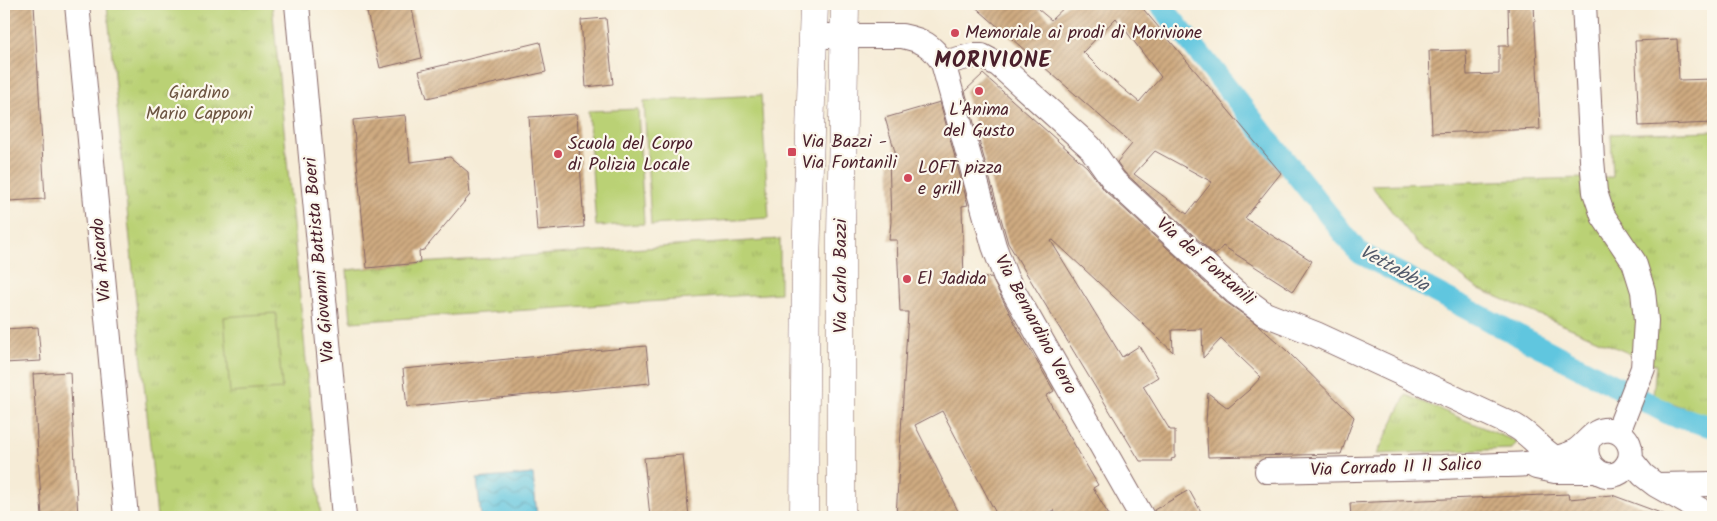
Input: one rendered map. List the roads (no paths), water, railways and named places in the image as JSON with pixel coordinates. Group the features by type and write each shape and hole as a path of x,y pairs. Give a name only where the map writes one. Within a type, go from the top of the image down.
{"main road":[{"name":"Via Carlo Bazzi","path":"804,517 806,263 814,4"},
{"name":"Via Carlo Bazzi","path":"840,517 843,35 845,4"}],"street":[{"name":"Via Aicardo","path":"77,4 126,517"},
{"name":"Via Giovanni Battista Boeri","path":"297,4 344,517"},
{"path":"1584,4 1595,192 1602,216 1634,262 1643,292 1646,321 1643,368 1620,427 1629,444 1631,451 1630,459 1643,476 1713,517"},
{"path":"812,36 902,36 915,38 930,46 944,62"},
{"name":"Via dei Fontanili","path":"944,62 971,56 982,56 999,65 1090,147 1114,181 1235,292 1265,314 1316,334 1515,426 1527,433 1545,452 1556,458"},
{"name":"Via Bernardino Verro","path":"944,62 994,246 1006,278 1142,517"},
{"name":"Via Corrado II Il Salico","path":"1267,471 1525,464 1556,458 1574,452 1588,441 1593,434 1602,430 1620,427"},
{"path":"1588,441 1586,454 1588,462 1596,471"},
{"name":"Via Corrado II Il Salico","path":"1525,464 1555,471 1596,471 1601,474 1613,474 1624,469 1630,459"},
{"path":"1656,485 1713,484"}],"water":[{"path":"533,474 537,517 481,517 477,479"}],"waterway":[{"name":"Vettabbia","path":"1160,4 1358,252 1671,415 1713,427"}],"place":[{"name":"Memoriale ai prodi di Morivione","path":"955,33"},
{"name":"L'Anima del Gusto","path":"979,91"},
{"name":"Via Bazzi - Via Fontanili","path":"792,152"},
{"name":"Scuola del Corpo di Polizia Locale","path":"558,154"},
{"name":"LOFT pizza e grill","path":"908,178"},
{"name":"El Jadida","path":"907,279"}],"district":[{"name":"MORIVIONE","path":"993,61"}],"park label":[{"name":"Giardino Mario Capponi","path":"199,104"}]}
